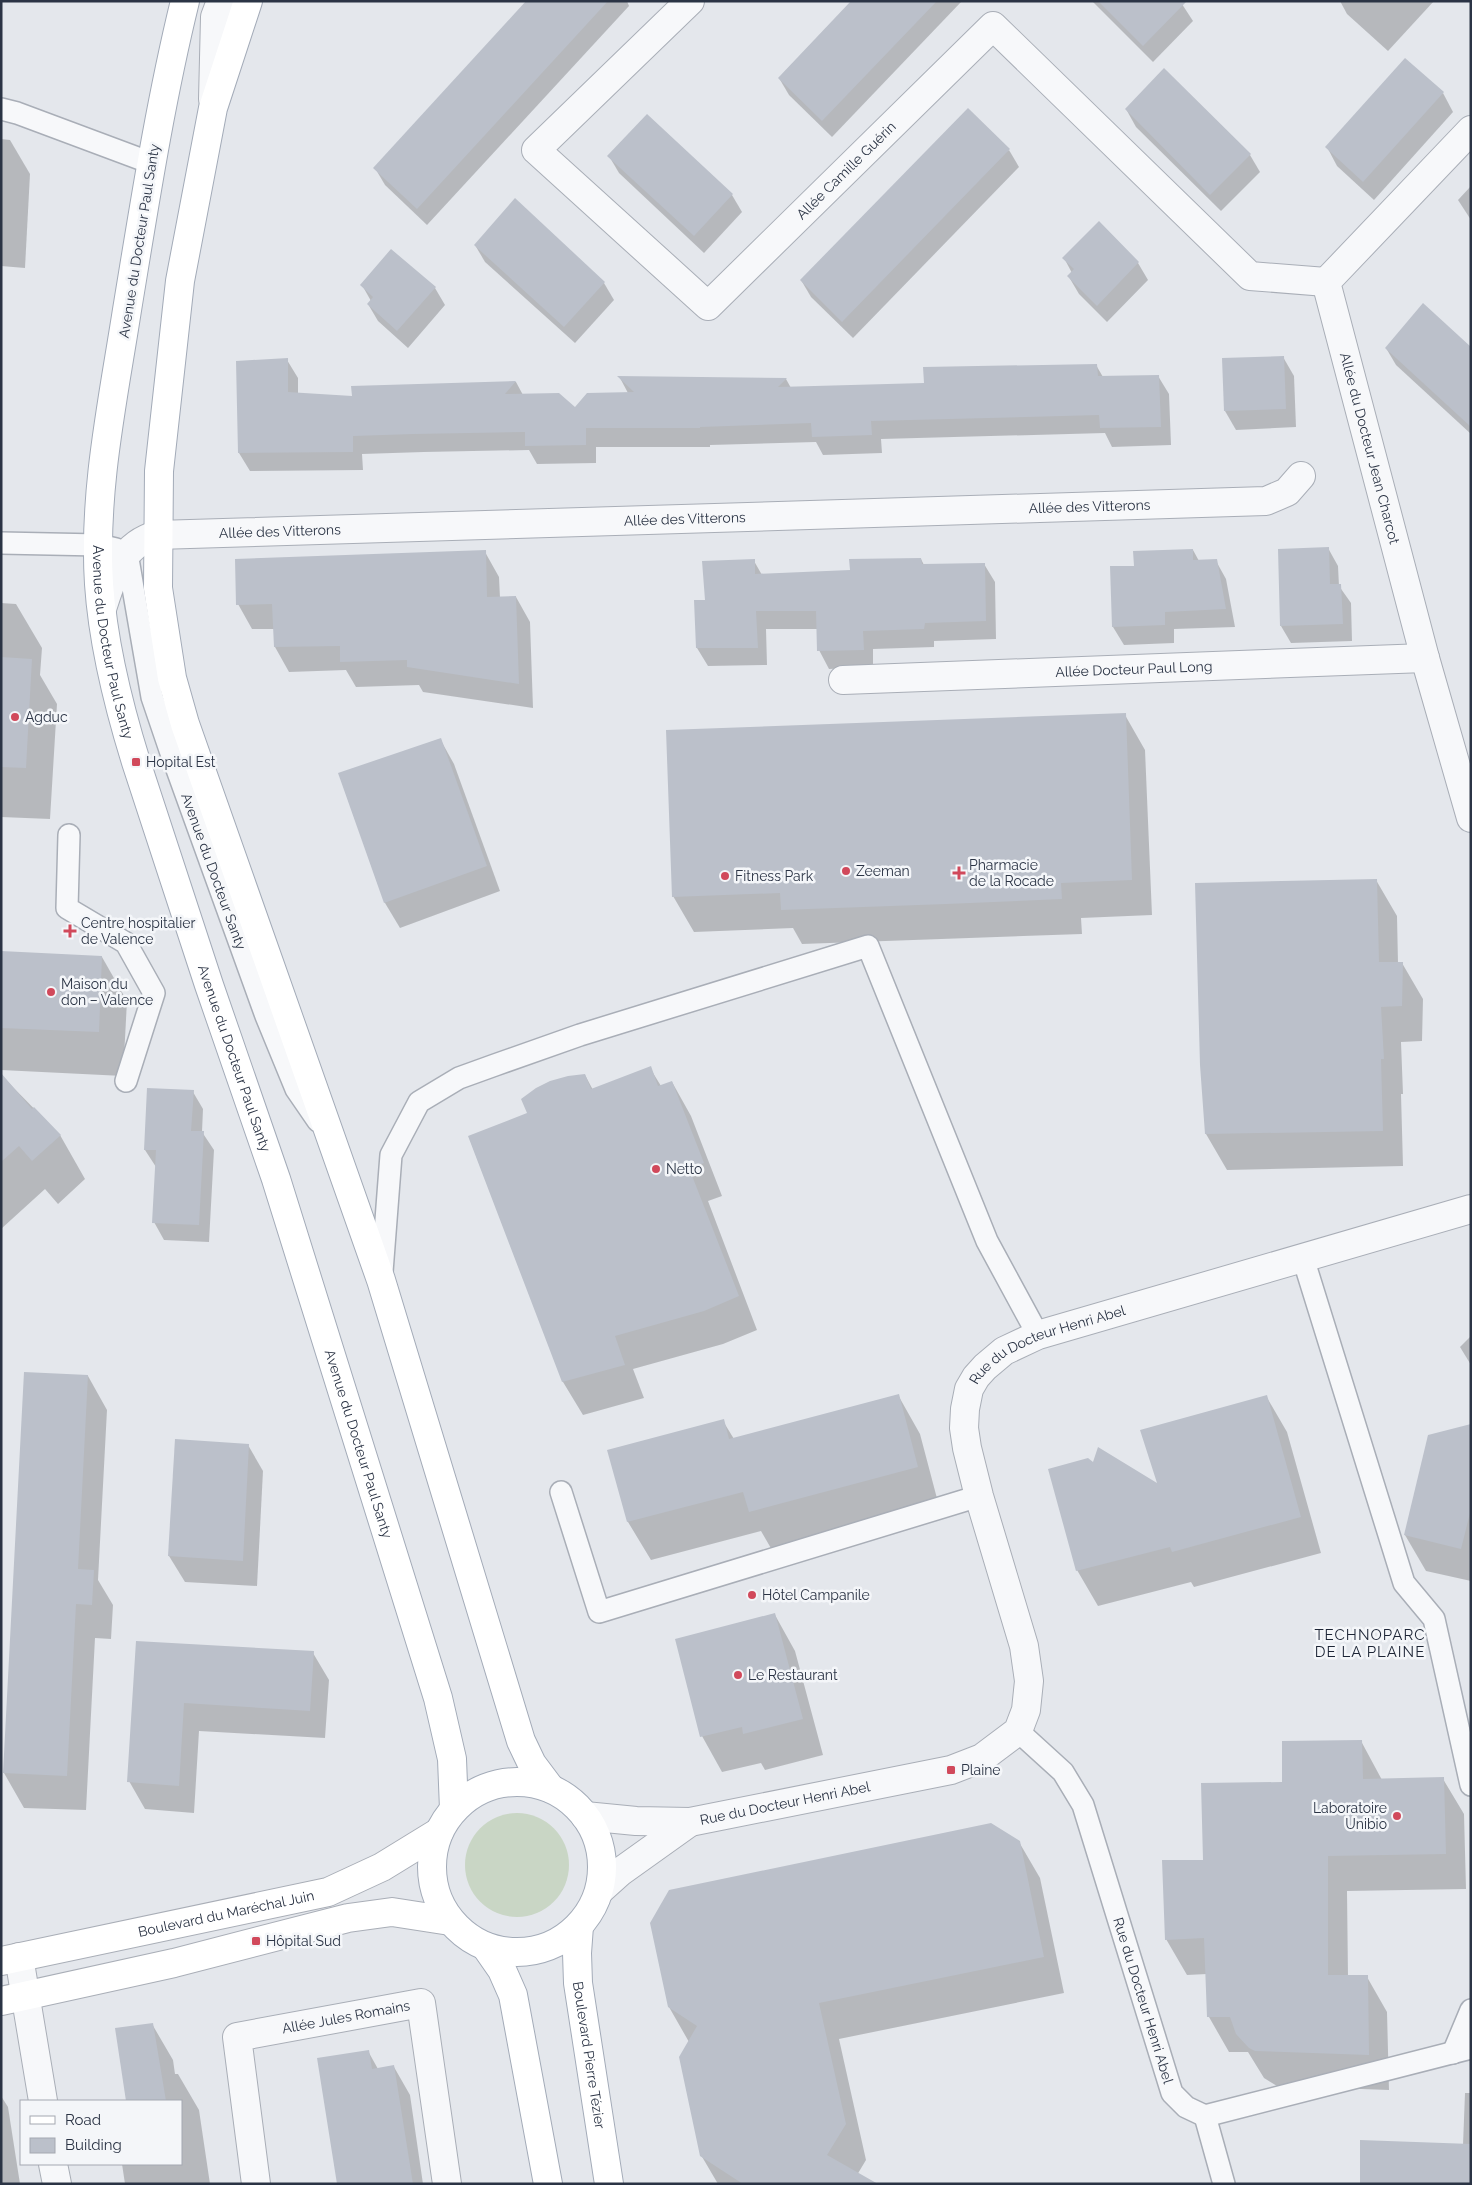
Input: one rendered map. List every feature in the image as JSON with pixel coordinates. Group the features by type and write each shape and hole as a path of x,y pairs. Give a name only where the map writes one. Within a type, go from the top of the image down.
{"main road":[{"name":"Avenue du Docteur Paul Santy","path":"185,1 172,53 151,163 107,432 99,545 99,584 108,652 125,727 136,762 276,1179 438,1698 452,1759 454,1809"},
{"path":"248,1 213,108 180,282 159,471 158,588 164,637 172,678 185,724 381,1280 521,1741 532,1764 550,1788"},
{"path":"524,1782 550,1788 569,1800 584,1816 597,1839 602,1864 600,1890 591,1910 579,1926 551,1945 519,1953 486,1947 466,1937 450,1921 435,1894 431,1862 439,1832 454,1809 474,1793 498,1784 524,1782"},
{"name":"Boulevard du Maréchal Juin","path":"10,1959 328,1892 382,1867 439,1832"},
{"path":"14,1998 174,1963 348,1918 392,1912 450,1921"},
{"name":"Boulevard Pierre Tézier","path":"579,1926 578,1983 609,2184"},
{"path":"486,1947 502,1970 513,1994 548,2184"}],"street":[{"path":"213,108 214,17 221,1"},
{"name":"Allée Camille Guérin","path":"690,1 536,150 708,306 993,26 1250,276 1326,282"},
{"path":"1326,282 1471,130"},
{"name":"Allée du Docteur Jean Charcot","path":"1326,282 1425,658 1471,818"},
{"name":"Allée des Vitterons","path":"102,609 113,577 124,556 140,541 157,534 1266,501 1287,492 1301,476"},
{"name":"Allée Docteur Paul Long","path":"843,680 1425,658"},
{"name":"Rue du Docteur Henri Abel","path":"584,1816 636,1821 690,1822 951,1770 982,1758 1018,1731 1026,1710 1029,1681 1024,1646 979,1496 964,1428 964,1409 969,1389 976,1377 1004,1351 1038,1335 1471,1209"},
{"name":"Rue du Docteur Henri Abel","path":"600,1890 620,1872 690,1822"},
{"path":"10,1959 14,1998 43,2100"},
{"name":"Allée Jules Romains","path":"256,2184 237,2037 421,2004 447,2184"},
{"path":"53,2165 56,2184"}],"lane":[{"path":"1,109 17,113 151,163"},
{"path":"1,543 99,545 116,549 124,556"},
{"name":"Avenue du Docteur Santy","path":"124,556 128,559 152,698 204,847 266,1016 296,1089 333,1143"},
{"path":"69,836 67,908 126,944 154,993 126,1081"},
{"path":"381,1280 391,1155 419,1102 459,1078 664,1009 868,946 987,1241 1038,1335"},
{"path":"1303,1258 1404,1583 1434,1620 1471,1785"},
{"path":"561,1492 599,1612 979,1496"},
{"name":"Rue du Docteur Henri Abel","path":"1018,1731 1063,1772 1083,1805 1172,2093 1186,2107 1205,2116"},
{"path":"1224,2184 1205,2116 1462,2050 1471,2010"}],"green space":[{"path":"517,1813 537,1817 546,1822 560,1836 565,1845 569,1865 565,1885 560,1894 546,1908 537,1913 517,1917 497,1913 488,1908 474,1894 469,1885 465,1865 469,1845 474,1836 488,1822 497,1817"}],"building":[{"path":"526,1 608,1 417,209 373,168"},
{"path":"851,1 937,1 822,121 778,78"},
{"path":"1098,1 1187,1 1143,46"},
{"path":"1405,58 1444,92 1363,182 1325,147"},
{"path":"1164,68 1251,154 1210,195 1125,109"},
{"path":"968,108 1010,149 842,322 800,280"},
{"path":"647,114 733,194 694,236 607,156"},
{"path":"515,198 605,282 564,327 474,245"},
{"path":"1099,221 1139,262 1097,306 1067,276 1074,269 1062,258"},
{"path":"391,249 436,287 397,331 367,304 373,297 360,285"},
{"path":"1423,303 1471,347 1471,427 1385,348"},
{"path":"1284,356 1286,409 1224,411 1222,358"},
{"path":"288,358 288,392 352,396 351,386 516,381 505,394 559,393 575,407 587,393 634,392 617,376 787,378 778,387 924,383 923,367 1097,364 1098,376 1159,375 1161,427 1100,428 1099,415 871,421 872,435 812,437 811,423 700,428 586,428 586,445 525,446 525,432 413,434 353,436 353,452 238,453 236,361"},
{"path":"1329,547 1330,584 1341,584 1343,624 1280,626 1278,549"},
{"path":"1193,549 1193,560 1217,559 1226,609 1165,612 1165,625 1112,627 1110,566 1134,566 1133,551"},
{"path":"486,550 487,597 516,596 519,684 407,667 407,660 340,662 340,646 274,647 272,604 236,605 235,559"},
{"path":"921,558 922,564 985,563 986,621 925,623 924,629 863,631 864,650 817,651 816,611 756,611 758,648 696,648 694,600 705,600 702,561 755,559 755,574 850,570 849,559"},
{"name":"Agduc","path":"1,657 32,659 26,768 1,767"},
{"path":"1126,713 1132,880 1061,883 1062,899 946,904 781,910 780,893 672,897 666,730"},
{"path":"441,738 487,866 384,903 338,773"},
{"path":"1377,879 1379,962 1403,962 1402,1006 1381,1007 1384,1059 1381,1059 1383,1131 1205,1134 1200,1065 1195,883"},
{"name":"Maison du don – Valence","path":"1,951 102,956 99,1032 1,1028"},
{"path":"651,1066 658,1086 672,1081 704,1163 689,1168 739,1296 704,1311 615,1336 625,1365 562,1382 468,1136 527,1113 521,1099 550,1081 585,1074 591,1089"},
{"path":"1,1073 32,1109 34,1107 61,1135 32,1161 19,1146 1,1162"},
{"path":"147,1088 194,1090 191,1131 204,1131 199,1225 152,1223 156,1150 144,1150"},
{"path":"24,1372 88,1375 78,1569 94,1570 92,1605 76,1604 67,1776 3,1773"},
{"path":"899,1394 918,1467 749,1512 743,1492 627,1522 607,1450 724,1419 729,1439"},
{"path":"1267,1395 1301,1517 1172,1552 1170,1547 1076,1571 1048,1469 1088,1458 1093,1462 1098,1447 1157,1483 1140,1430"},
{"path":"1471,1424 1471,1509 1461,1549 1404,1535 1428,1435"},
{"path":"175,1439 249,1444 243,1561 168,1556"},
{"name":"Le Restaurant","path":"775,1613 803,1719 743,1734 742,1727 700,1737 675,1639"},
{"path":"136,1641 314,1651 310,1711 184,1703 179,1786 127,1782"},
{"path":"1362,1740 1363,1779 1444,1777 1446,1854 1328,1856 1328,1975 1368,1975 1369,2055 1255,2051 1249,2048 1236,2034 1230,2017 1207,2017 1204,1938 1165,1940 1162,1860 1203,1860 1201,1783 1282,1782 1282,1741"},
{"path":"991,1823 1020,1841 1044,1957 819,2003 846,2124 827,2155 878,2184 743,2184 700,2156 679,2057 697,2026 668,2007 650,1923 669,1890"},
{"path":"153,2023 166,2100 126,2100 115,2028"},
{"path":"369,2050 372,2069 394,2065 413,2184 337,2184 317,2058"},
{"path":"1360,2140 1471,2144 1471,2184 1360,2184"}],"place":[{"name":"Agduc","path":"15,717"},
{"name":"Hopital Est","path":"136,762"},
{"name":"Zeeman","path":"846,871"},
{"name":"Pharmacie de la Rocade","path":"959,873"},
{"name":"Fitness Park","path":"725,876"},
{"name":"Centre hospitalier de Valence","path":"70,931"},
{"name":"Maison du don – Valence","path":"51,992"},
{"name":"Netto","path":"656,1169"},
{"name":"Hôtel Campanile","path":"752,1595"},
{"name":"Le Restaurant","path":"738,1675"},
{"name":"Plaine","path":"951,1770"},
{"name":"Laboratoire Unibio","path":"1397,1816"},
{"name":"Hôpital Sud","path":"256,1941"}],"district":[{"name":"TECHNOPARC DE LA PLAINE","path":"1370,1644"}]}
